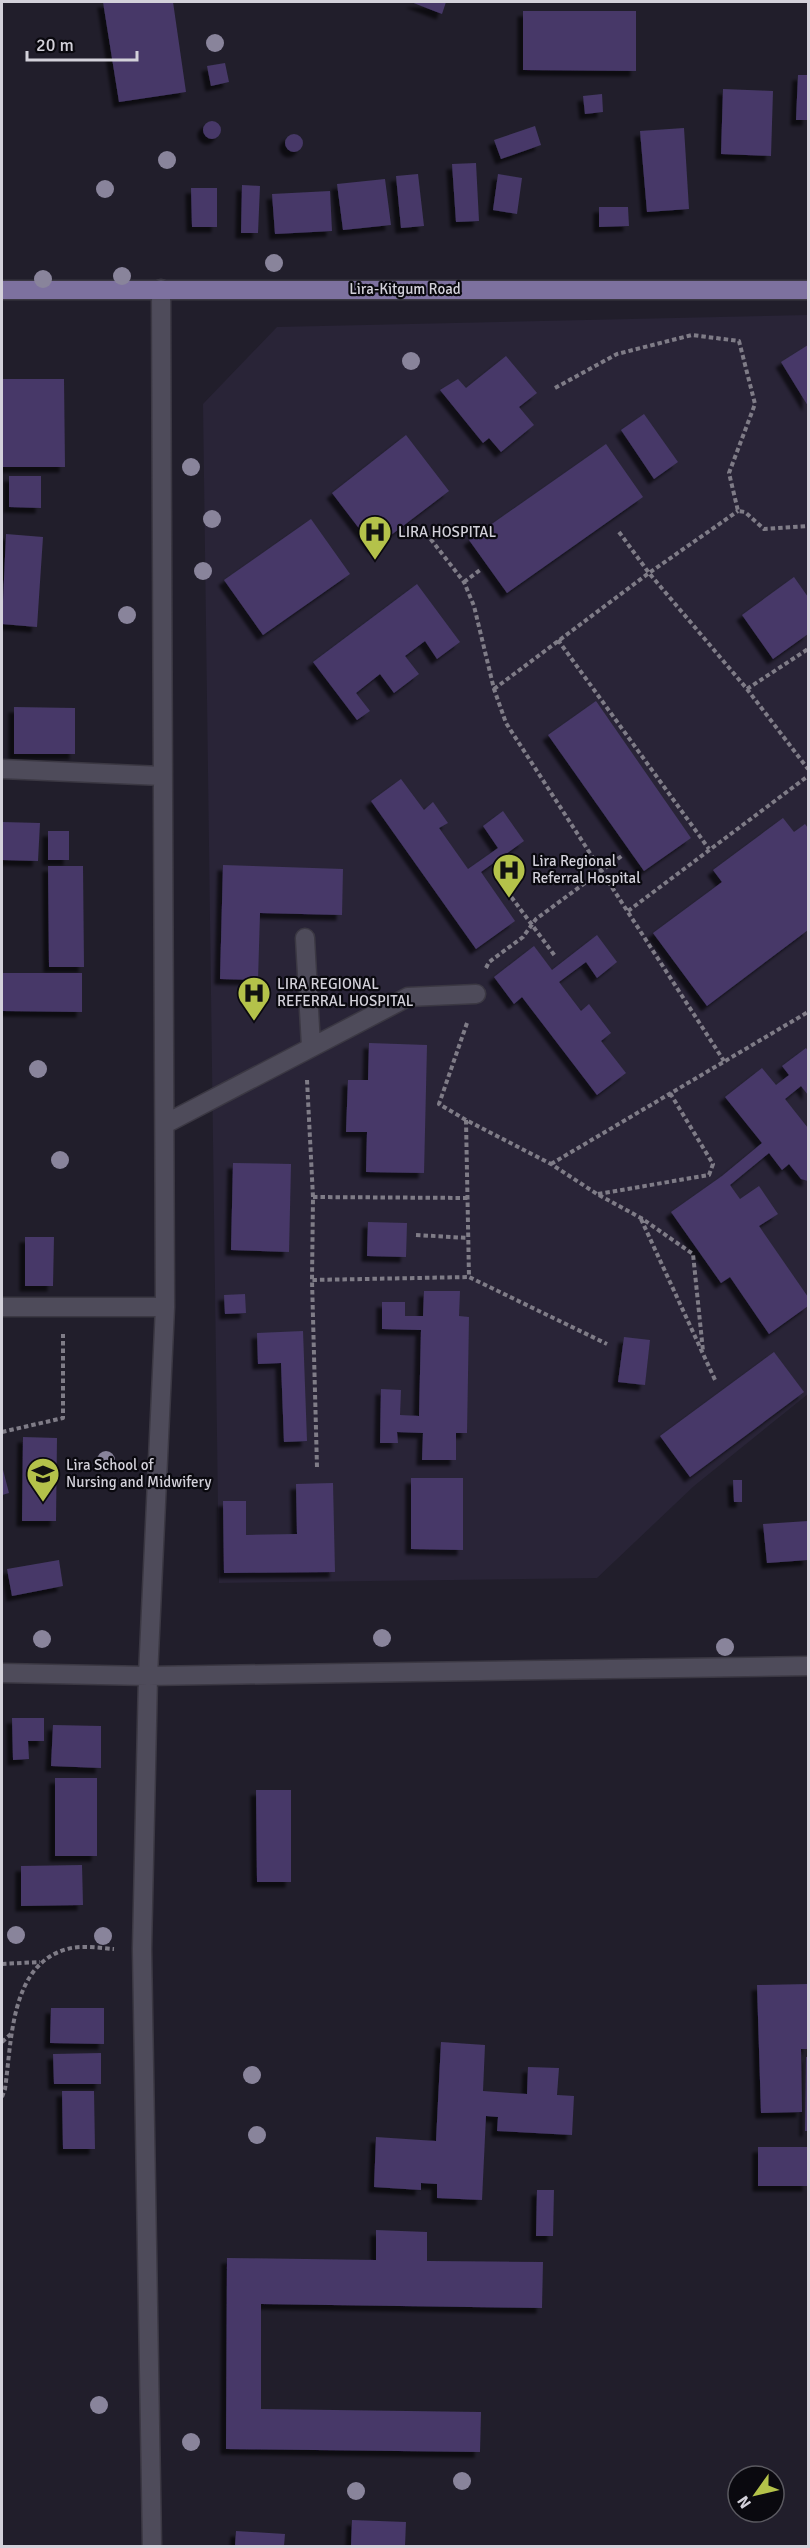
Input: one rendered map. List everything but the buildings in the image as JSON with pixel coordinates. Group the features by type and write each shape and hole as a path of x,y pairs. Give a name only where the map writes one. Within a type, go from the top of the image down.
{"main road":[{"name":"Lira-Kitgum Road","path":"2,290 808,290"}],"street":[{"path":"152,2547 142,1948 148,1676 165,1307 161,289"},
{"path":"2,769 162,776"},
{"path":"305,938 309,1048"},
{"path":"165,1124 408,997 476,994"},
{"path":"2,1307 165,1307"},
{"path":"2,1673 148,1676 808,1666"}],"path":[{"path":"555,388 617,354 692,335 739,341 755,404 729,473 738,511"},
{"path":"494,689 649,573 738,511 745,512 764,529 808,526"},
{"path":"619,532 649,573 747,689 808,769"},
{"path":"426,533 464,582 474,606 494,689 506,723 724,1061"},
{"path":"464,582 480,570"},
{"path":"558,640 709,849"},
{"path":"747,689 808,649"},
{"path":"628,911 808,776"},
{"path":"623,855 536,919 523,937 489,962 476,994 440,1104 551,1164 640,1218 693,1254 703,1351"},
{"path":"498,879 555,956"},
{"path":"551,1164 808,1012"},
{"path":"309,1048 317,1467"},
{"path":"597,1194 709,1175 713,1164 670,1093"},
{"path":"466,1120 469,1277"},
{"path":"313,1197 468,1198"},
{"path":"640,1218 716,1382"},
{"path":"416,1235 468,1238"},
{"path":"312,1280 469,1277 607,1344"},
{"path":"2,1432 63,1418 62,1306"},
{"path":"2,1964 40,1962 68,1948 142,1948"},
{"path":"2,2097 19,1993 40,1962"},
{"path":"2,2042 13,2033"}],"shaded area":[{"name":"Lira Regional Referral Hospital","path":"808,315 808,1394 694,1486 597,1578 219,1583 203,404 277,327"}],"place":[{"name":"LIRA HOSPITAL","path":"375,561"},
{"name":"Lira Regional Referral Hospital","path":"509,899"},
{"name":"LIRA REGIONAL REFERRAL HOSPITAL","path":"254,1022"},
{"name":"Lira School of Nursing and Midwifery","path":"43,1503"}]}
